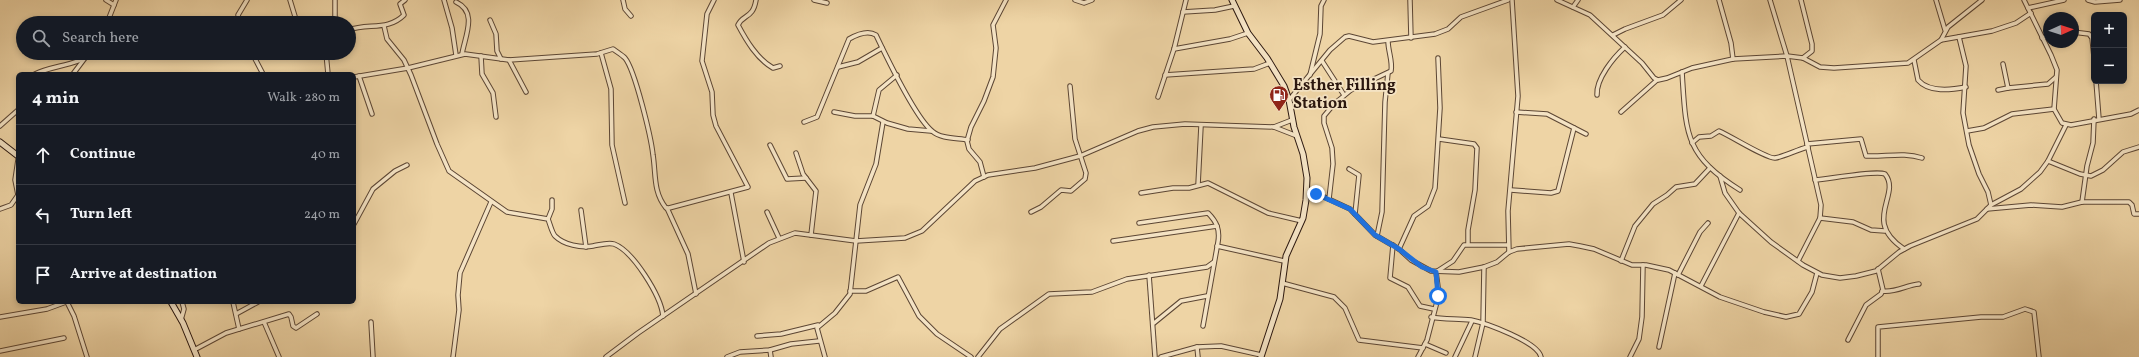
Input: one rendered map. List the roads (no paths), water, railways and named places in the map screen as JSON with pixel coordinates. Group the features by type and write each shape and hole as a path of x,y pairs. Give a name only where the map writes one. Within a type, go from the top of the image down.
{"street":[{"path":"106,0 114,4"},
{"path":"110,16 116,0"},
{"path":"238,16 247,0"},
{"path":"290,0 295,16"},
{"path":"335,0 335,16"},
{"path":"356,29 384,26 404,15 400,5 404,0"},
{"path":"444,0 452,28 456,55"},
{"path":"623,0 625,9 632,16"},
{"path":"667,208 731,193 748,187 716,126 712,92 702,62 707,14 714,0"},
{"path":"756,0 751,14 740,21 738,25 750,45 763,61 772,68 780,66"},
{"path":"814,0 827,3"},
{"path":"984,177 980,162 969,149 968,140 971,127 984,101 993,77 996,48 993,26 1006,0"},
{"path":"1075,0 1084,3 1092,0"},
{"path":"1158,96 1174,49 1186,0"},
{"path":"1310,77 1320,34 1321,6 1324,0"},
{"path":"1410,0 1411,38"},
{"path":"1289,100 1338,42 1347,36 1371,42 1411,38 1442,32 1461,17 1508,0"},
{"path":"1509,252 1508,245 1518,86 1512,0"},
{"path":"1557,0 1590,15 1613,35 1658,80"},
{"path":"1573,7 1578,0"},
{"path":"1613,35 1625,28 1663,15 1681,0"},
{"path":"1719,0 1731,43 1733,59"},
{"path":"1770,0 1787,56 1820,205 1820,218 1798,261"},
{"path":"1801,0 1812,44 1812,51 1803,58"},
{"path":"1936,0 1945,30"},
{"path":"1941,40 1945,30 1982,0"},
{"path":"2024,0 2054,60 2057,77 2054,109 2058,117 2066,125"},
{"path":"2028,8 2064,0"},
{"path":"2088,0 2095,2 2120,0"},
{"path":"456,2 465,7 470,22 462,54"},
{"path":"1161,357 1197,347 1228,346 1261,356 1274,322 1281,296 1284,261 1302,221 1307,189 1304,154 1292,120 1289,100 1284,86 1270,63 1248,33 1233,3 1215,10 1183,12"},
{"path":"1621,112 1658,80 1692,68 1733,59 1787,56 1803,58 1820,67 1834,68 1896,65 1914,60 1941,40 1992,31 2010,25 2031,13"},
{"path":"490,20 496,34 498,51 501,58"},
{"path":"384,26 387,39 408,68 447,167 456,177 491,202 515,215 527,215 548,219"},
{"path":"804,122 817,117 845,46 851,38 867,33 874,34 921,117 931,131"},
{"path":"1174,49 1230,39 1248,33"},
{"path":"2079,33 2089,34 2092,38 2093,48"},
{"path":"1960,37 1966,66 1966,87 1963,113 1971,152 1979,174 1988,192 1991,205"},
{"path":"1377,236 1382,212 1385,102 1388,73 1391,71 1392,64 1388,55 1388,41"},
{"path":"1597,95 1599,81 1625,47"},
{"path":"838,67 858,63 882,48"},
{"path":"356,77 408,68 462,54 508,60 601,53 613,49 627,61 637,85 652,147 655,183 661,201 667,208 688,254 696,294"},
{"path":"601,53 611,89 612,145 625,203"},
{"path":"481,56 482,74 494,93 496,117"},
{"path":"1399,249 1414,216 1427,207 1431,200 1436,184 1440,108 1438,58"},
{"path":"41,72 77,60"},
{"path":"75,72 84,60"},
{"path":"255,60 261,72"},
{"path":"326,60 328,72"},
{"path":"508,60 526,92"},
{"path":"1914,60 1915,74 1918,80 1927,86 1935,89 1966,87"},
{"path":"1322,61 1331,72 1344,95"},
{"path":"1165,75 1254,69 1270,63"},
{"path":"2003,64 2008,88"},
{"path":"1682,72 1685,112 1692,143 1701,160 1740,190"},
{"path":"1329,199 1333,164 1332,148 1324,118 1328,110 1344,95 1362,83 1388,73"},
{"path":"873,116 879,90 897,75"},
{"path":"359,76 372,114"},
{"path":"1998,90 2048,84 2057,77"},
{"path":"2082,202 2096,119 2096,84"},
{"path":"1031,212 1041,208 1061,190 1071,191 1084,182 1086,174 1075,139 1070,86"},
{"path":"1967,131 1984,128 2012,114 2054,109"},
{"path":"2066,125 2131,114 2139,110"},
{"path":"0,126 16,112"},
{"path":"834,112 854,116 873,116 883,122 908,129 931,131 945,137 968,140"},
{"path":"1516,112 1544,114 1586,134"},
{"path":"1274,127 1292,120"},
{"path":"757,336 781,334 818,325 835,313 850,291 861,202 868,188 876,164 883,122"},
{"path":"606,357 663,316 779,238 792,234 856,241 896,240 918,233 952,204 975,181 984,177 1035,168 1080,156 1145,129 1181,124 1201,126 1274,127 1297,136"},
{"path":"1720,176 1725,193 1739,214 1771,242 1817,273 1840,278 1856,276 1878,269 1904,249 1977,219 1991,205 2026,185 2048,162 2066,125"},
{"path":"1198,186 1201,126"},
{"path":"1511,190 1551,193 1558,191 1574,128"},
{"path":"1692,143 1699,138 1712,136 1719,132 1748,145 1768,158 1783,156 1807,146 1861,139 1866,156 1885,157 1902,154 1922,158"},
{"path":"1439,139 1474,144 1477,148 1475,190 1468,230 1468,244"},
{"path":"0,142 16,154"},
{"path":"770,145 787,179 806,178"},
{"path":"2048,162 2086,176 2096,174 2123,152 2139,147"},
{"path":"796,153 806,178 816,191 811,235"},
{"path":"356,220 373,189 394,171 407,165"},
{"path":"1621,261 1635,226 1653,204 1664,196 1668,196 1676,187 1695,184 1710,168"},
{"path":"1349,169 1359,175 1355,214"},
{"path":"1815,180 1875,172 1885,174 1889,184 1884,216 1885,231 1896,244 1904,249"},
{"path":"16,173 16,185"},
{"path":"1141,193 1173,188 1189,188 1208,183 1268,213 1302,221"},
{"path":"1307,189 1348,208 1377,236 1399,249 1422,267 1436,272 1458,272 1484,267 1499,261 1509,252 1517,249 1569,244 1594,249 1632,265 1643,265 1677,274 1720,297 1764,312 1793,317 1799,314 1807,303 1817,273"},
{"path":"731,193 744,262"},
{"path":"0,209 11,205 16,199"},
{"path":"552,200 552,209 548,219 555,236 580,247 611,244 628,252 662,307 663,316"},
{"path":"453,357 459,310 458,295 460,273 491,202"},
{"path":"1987,209 2031,206 2062,207 2082,202 2129,202 2132,205 2134,214 2139,214"},
{"path":"581,210 586,247"},
{"path":"767,212 779,238"},
{"path":"1139,223 1208,213 1217,226 1219,231 1217,246 1203,326"},
{"path":"1701,286 1739,214"},
{"path":"1820,218 1852,222 1871,230 1885,231"},
{"path":"1659,347 1677,274 1700,232 1708,223"},
{"path":"1113,241 1217,226"},
{"path":"1436,272 1452,262 1460,248 1468,244 1508,245"},
{"path":"1393,245 1390,278 1408,287 1420,306 1434,309"},
{"path":"1217,246 1284,261"},
{"path":"978,357 1000,329 1049,294 1092,292 1118,281 1207,267 1214,262"},
{"path":"1630,357 1639,339 1641,325 1643,265"},
{"path":"1475,357 1483,323 1484,267"},
{"path":"1878,269 1883,285 1882,291"},
{"path":"1418,357 1424,346 1439,293 1436,272"},
{"path":"1149,275 1154,323 1155,357"},
{"path":"850,291 866,291 898,277 919,316 937,334 971,357"},
{"path":"1282,283 1334,297 1345,308 1359,340 1424,346 1446,353"},
{"path":"1848,340 1866,305 1882,291 1898,290 1910,284 1920,284"},
{"path":"1154,323 1181,300 1208,296"},
{"path":"0,317 47,309 61,304"},
{"path":"68,304 74,316 87,357"},
{"path":"172,304 181,320 197,357"},
{"path":"181,320 184,309 183,304"},
{"path":"234,304 239,329"},
{"path":"236,314 254,304"},
{"path":"1878,357 1878,327 1981,317 1995,318 2025,309 2034,312 2039,357"},
{"path":"194,350 221,335 289,314 296,328 317,314"},
{"path":"1431,318 1472,320 1483,323 1509,334 1537,349 1541,357"},
{"path":"1456,357 1472,320"},
{"path":"264,322 279,357"},
{"path":"371,322 373,357"},
{"path":"818,325 817,332 825,357"},
{"path":"0,350 64,338"},
{"path":"727,357 740,352 770,350 791,344 820,341"},
{"path":"1197,347 1198,357"},
{"path":"770,350 771,357"}],"place":[{"name":"Esther Filling Station","path":"1279,112"}]}
